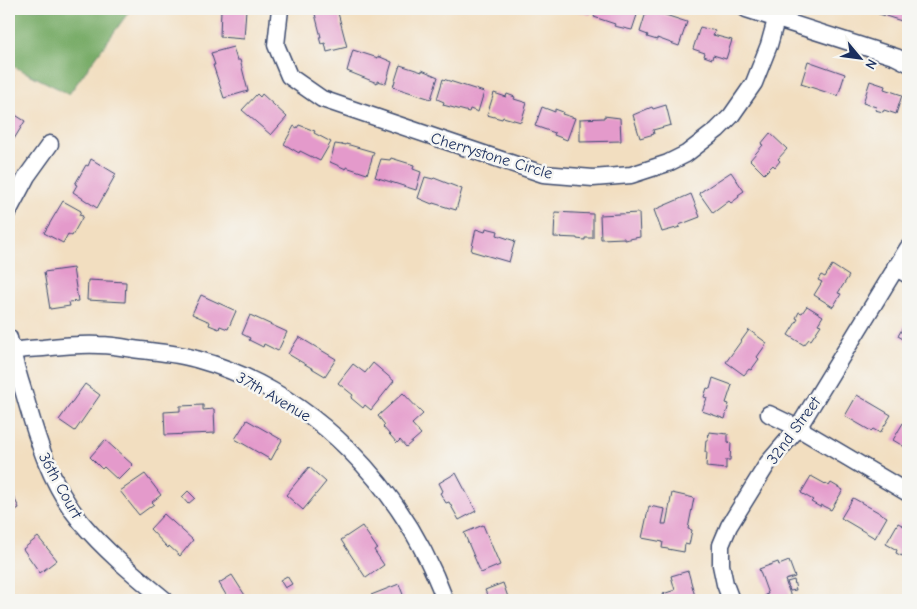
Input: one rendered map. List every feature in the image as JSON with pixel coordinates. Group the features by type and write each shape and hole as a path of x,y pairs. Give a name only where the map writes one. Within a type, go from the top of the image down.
{"street":[{"name":"Cherrystone Circle","path":"280,9 276,45 289,76 322,100 543,174 593,178 631,176 668,163 686,154 717,130 739,105 754,83 769,45 777,14"},
{"path":"746,9 777,14 908,63"},
{"path":"9,210 27,176 50,144"},
{"name":"32nd Street","path":"731,600 721,565 721,545 729,526 768,464 798,428 902,271 908,248"},
{"name":"37th Avenue","path":"10,347 100,345 196,359 227,370 269,390 302,409 347,447 374,476 398,508 427,559 445,600"},
{"name":"36th Court","path":"10,347 29,416 42,453 49,471 68,505 93,536 165,600"},
{"path":"769,414 798,428 908,493"}],"green space":[{"path":"9,9 131,9 69,94 9,64"}],"building":[{"path":"221,9 246,9 244,39 220,37"},
{"path":"337,9 347,47 327,52 325,43 321,44 315,14"},
{"path":"570,9 592,9 590,15"},
{"path":"597,9 639,9 632,30 614,26 615,24 594,17"},
{"path":"647,9 687,22 679,46 657,38 657,40 647,37 648,35 640,32"},
{"path":"878,9 908,9 908,23 876,13"},
{"path":"700,27 715,31 713,35 732,40 726,59 713,55 712,59 704,56 705,53 693,49"},
{"path":"233,47 237,60 240,60 248,91 224,98 211,53"},
{"path":"353,50 378,58 378,56 392,62 386,83 377,81 377,83 347,71"},
{"path":"808,61 845,74 838,96 801,84"},
{"path":"400,65 422,72 422,70 438,77 431,99 393,87"},
{"path":"443,79 484,92 478,112 470,109 469,112 443,105 444,102 437,99"},
{"path":"870,81 885,86 884,89 902,95 896,114 884,110 883,112 875,110 876,107 863,103"},
{"path":"494,93 506,97 507,94 515,97 514,99 527,103 521,122 487,115"},
{"path":"257,94 260,97 262,94 287,117 271,135 242,110"},
{"path":"666,105 671,125 653,130 654,134 640,138 633,115 652,107 653,109"},
{"path":"542,107 555,112 555,109 563,112 562,114 575,118 567,140 554,135 555,133 535,126"},
{"path":"9,111 25,121 14,139 11,137 9,141"},
{"path":"604,116 620,118 621,141 580,142 580,119 604,118"},
{"path":"299,125 315,131 314,133 331,142 320,161 300,151 299,153 284,144 294,126 297,128"},
{"path":"770,133 787,149 778,159 780,161 775,167 773,165 764,174 750,160 763,145 761,144"},
{"path":"335,144 346,144 374,152 367,174 346,167 346,169 330,162"},
{"path":"391,158 414,165 413,169 421,172 416,190 375,177 381,159 390,160"},
{"path":"91,159 116,174 97,208 73,192 77,185 75,184"},
{"path":"731,172 744,191 731,203 729,201 713,213 699,193"},
{"path":"425,177 434,178 462,189 456,210 432,204 418,198"},
{"path":"691,194 700,217 679,225 680,227 662,232 654,210"},
{"path":"63,201 81,211 79,215 83,216 72,236 68,234 63,243 44,233"},
{"path":"555,212 593,214 593,238 585,238 585,240 554,237"},
{"path":"639,213 640,237 624,240 624,238 601,239 600,215"},
{"path":"486,228 498,231 497,235 515,241 509,262 471,251 476,229 485,232"},
{"path":"832,265 849,276 838,293 841,294 833,307 814,295 822,282 818,280 821,275 825,277"},
{"path":"73,268 78,301 69,302 70,306 50,309 44,272"},
{"path":"88,280 126,282 125,302 87,300"},
{"path":"201,295 236,311 228,329 220,326 219,329 209,325 210,322 192,314"},
{"path":"807,306 823,316 818,324 821,325 811,340 809,339 804,345 788,335 798,319 796,318 799,312 802,313"},
{"path":"250,315 287,332 278,351 264,344 263,347 242,334"},
{"path":"908,319 908,342 898,336"},
{"path":"749,330 767,343 757,357 759,359 751,370 749,369 744,375 726,362"},
{"path":"299,337 336,359 325,376 288,354"},
{"path":"373,363 394,381 371,410 365,405 363,408 351,398 353,395 338,383 353,364 365,373"},
{"path":"713,378 732,385 726,403 729,404 725,419 702,411 707,398 704,397 707,388 710,389"},
{"path":"85,384 100,395 75,431 59,420"},
{"path":"403,393 423,414 412,424 421,434 406,447 400,440 397,443 383,427 385,425 378,416"},
{"path":"857,395 891,415 880,433 873,429 871,431 845,416"},
{"path":"203,405 203,410 214,409 215,433 165,435 164,412 180,411 180,406"},
{"path":"247,420 282,440 271,460 235,439"},
{"path":"903,423 908,426 908,449 893,440"},
{"path":"709,432 728,434 728,442 731,443 730,460 726,460 726,469 706,467 706,440 708,440"},
{"path":"105,440 133,465 118,480 104,467 102,469 90,457"},
{"path":"309,467 326,482 303,510 286,495"},
{"path":"456,473 476,511 459,520 449,502 446,503 440,493 443,491 439,483"},
{"path":"145,474 161,495 152,502 154,504 139,515 120,491"},
{"path":"811,476 829,486 831,483 843,490 831,510 811,502 813,500 801,493"},
{"path":"9,487 19,508 9,514"},
{"path":"188,491 195,498 188,504 182,497"},
{"path":"672,493 694,498 688,529 692,530 689,545 685,544 684,552 662,548 663,542 642,538 649,506 665,509 662,524 666,524"},
{"path":"853,498 887,517 875,538 841,518"},
{"path":"164,514 193,540 180,556 169,546 168,548 150,529"},
{"path":"898,523 908,528 908,556 896,553 897,550 886,544"},
{"path":"483,525 500,565 481,573 464,533"},
{"path":"362,526 377,548 374,550 384,565 366,578 341,540"},
{"path":"38,537 57,560 40,573 23,549"},
{"path":"789,561 795,577 785,580 792,600 767,600 765,595 768,594 759,569 778,562 779,565"},
{"path":"688,571 696,600 665,600 663,594 675,590 671,576"},
{"path":"232,575 248,600 229,600 219,583"},
{"path":"287,576 292,584 285,588 280,580"},
{"path":"794,580 796,590 790,591 787,582"},
{"path":"503,583 509,600 489,600 485,590"},
{"path":"399,584 405,600 373,600 371,595"}]}
